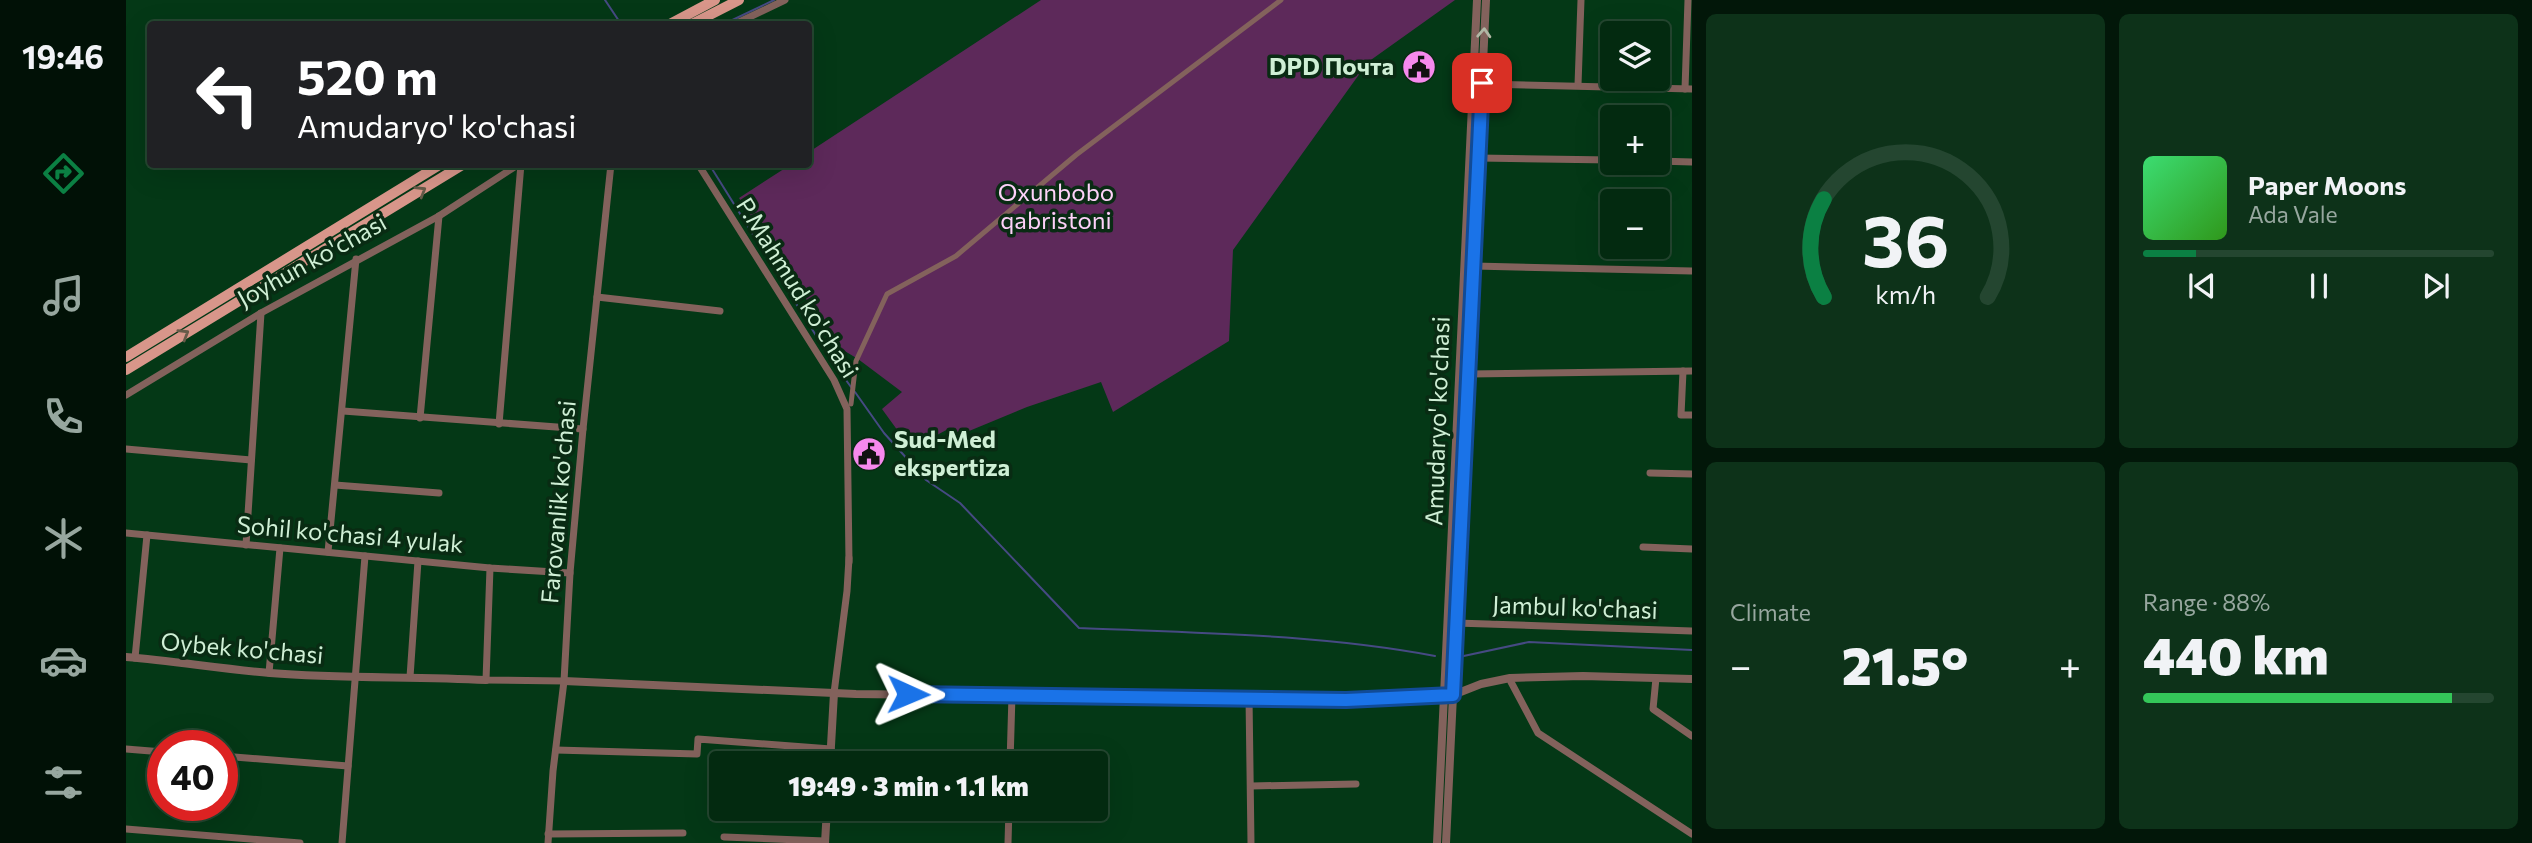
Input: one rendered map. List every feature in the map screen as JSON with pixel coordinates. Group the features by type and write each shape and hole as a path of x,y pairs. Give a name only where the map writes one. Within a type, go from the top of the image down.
{"main road":[{"path":"676,21 715,0"},
{"path":"698,21 739,0"},
{"name":"Joyhun ko'chasi","path":"126,357 434,168"},
{"name":"Joyhun ko'chasi","path":"126,370 457,168"}],"street":[{"path":"740,21 785,0"},
{"path":"851,404 856,361 887,294 956,256 1076,155 1280,0"},
{"name":"Amudaryo' ko'chasi","path":"1446,843 1464,266 1477,0"},
{"name":"Amudaryo' ko'chasi","path":"1437,843 1456,640 1486,0"},
{"path":"1578,85 1581,0"},
{"path":"1482,83 1689,89 1688,0"},
{"path":"1479,158 1600,160"},
{"path":"1670,161 1692,162"},
{"name":"Joyhun ko'chasi","path":"126,395 261,313 439,216 514,168"},
{"path":"499,424 520,168"},
{"name":"Farovanlik ko'chasi","path":"548,839 564,681 570,573 583,429 611,168"},
{"name":"P.Mahmud ko'chasi","path":"701,168 834,380 847,409 849,562"},
{"path":"420,418 439,216"},
{"path":"328,552 356,259"},
{"path":"1464,266 1692,271"},
{"path":"597,297 720,311"},
{"path":"246,545 261,313"},
{"path":"1683,370 1681,415 1692,415"},
{"path":"1469,373 1692,371"},
{"name":"P.Mahmud ko'chasi","path":"831,749 834,693 849,562 851,404"},
{"path":"343,411 583,429"},
{"path":"126,449 251,460"},
{"path":"1650,473 1692,474"},
{"path":"335,485 439,493"},
{"name":"Sohil ko'chasi 4 yulak","path":"126,533 490,568 570,573"},
{"path":"131,657 147,535"},
{"path":"1643,547 1692,549"},
{"path":"269,673 280,548"},
{"name":"Oybek ko'chasi","path":"354,678 365,556"},
{"path":"410,677 418,561"},
{"path":"486,680 490,568"},
{"name":"Jambul ko'chasi","path":"1456,623 1692,631"},
{"name":"Oybek ko'chasi","path":"131,657 269,673 354,678 564,681"},
{"path":"342,843 354,678"},
{"path":"564,681 834,693 1346,700 1449,696 1481,684 1510,678 1692,679"},
{"path":"1656,678 1653,709 1692,736"},
{"path":"1511,682 1538,733 1692,834"},
{"path":"1010,751 1012,695"},
{"path":"1249,697 1251,843"},
{"path":"556,750 697,754 698,739 831,749"},
{"path":"126,749 147,751"},
{"path":"238,757 348,766"},
{"path":"1251,786 1356,784"},
{"path":"724,837 825,842 826,821"},
{"path":"1009,821 1009,843"},
{"path":"126,829 300,843"},
{"path":"548,839 683,833"}],"green space":[{"name":"Oxunbobo qabristoni","path":"1041,0 1455,0 1368,62 1233,250 1229,341 1113,412 1101,382 1027,407 957,436 950,428 911,449 882,409 902,392 838,347 739,198 785,168 812,168 812,150"}],"waterway":[{"path":"605,0 619,21"},
{"path":"730,21 774,0"},
{"path":"711,168 830,358 851,387"},
{"path":"855,392 884,433 926,480 960,503 1079,628 1302,639 1435,656"},
{"path":"1459,657 1529,642 1692,650"}],"place":[{"name":"DPD Почта","path":"1419,67"},
{"name":"Sud-Med ekspertiza","path":"869,454"}],"route":[{"path":"908,694 1346,700 1453,695 1482,83"}]}
